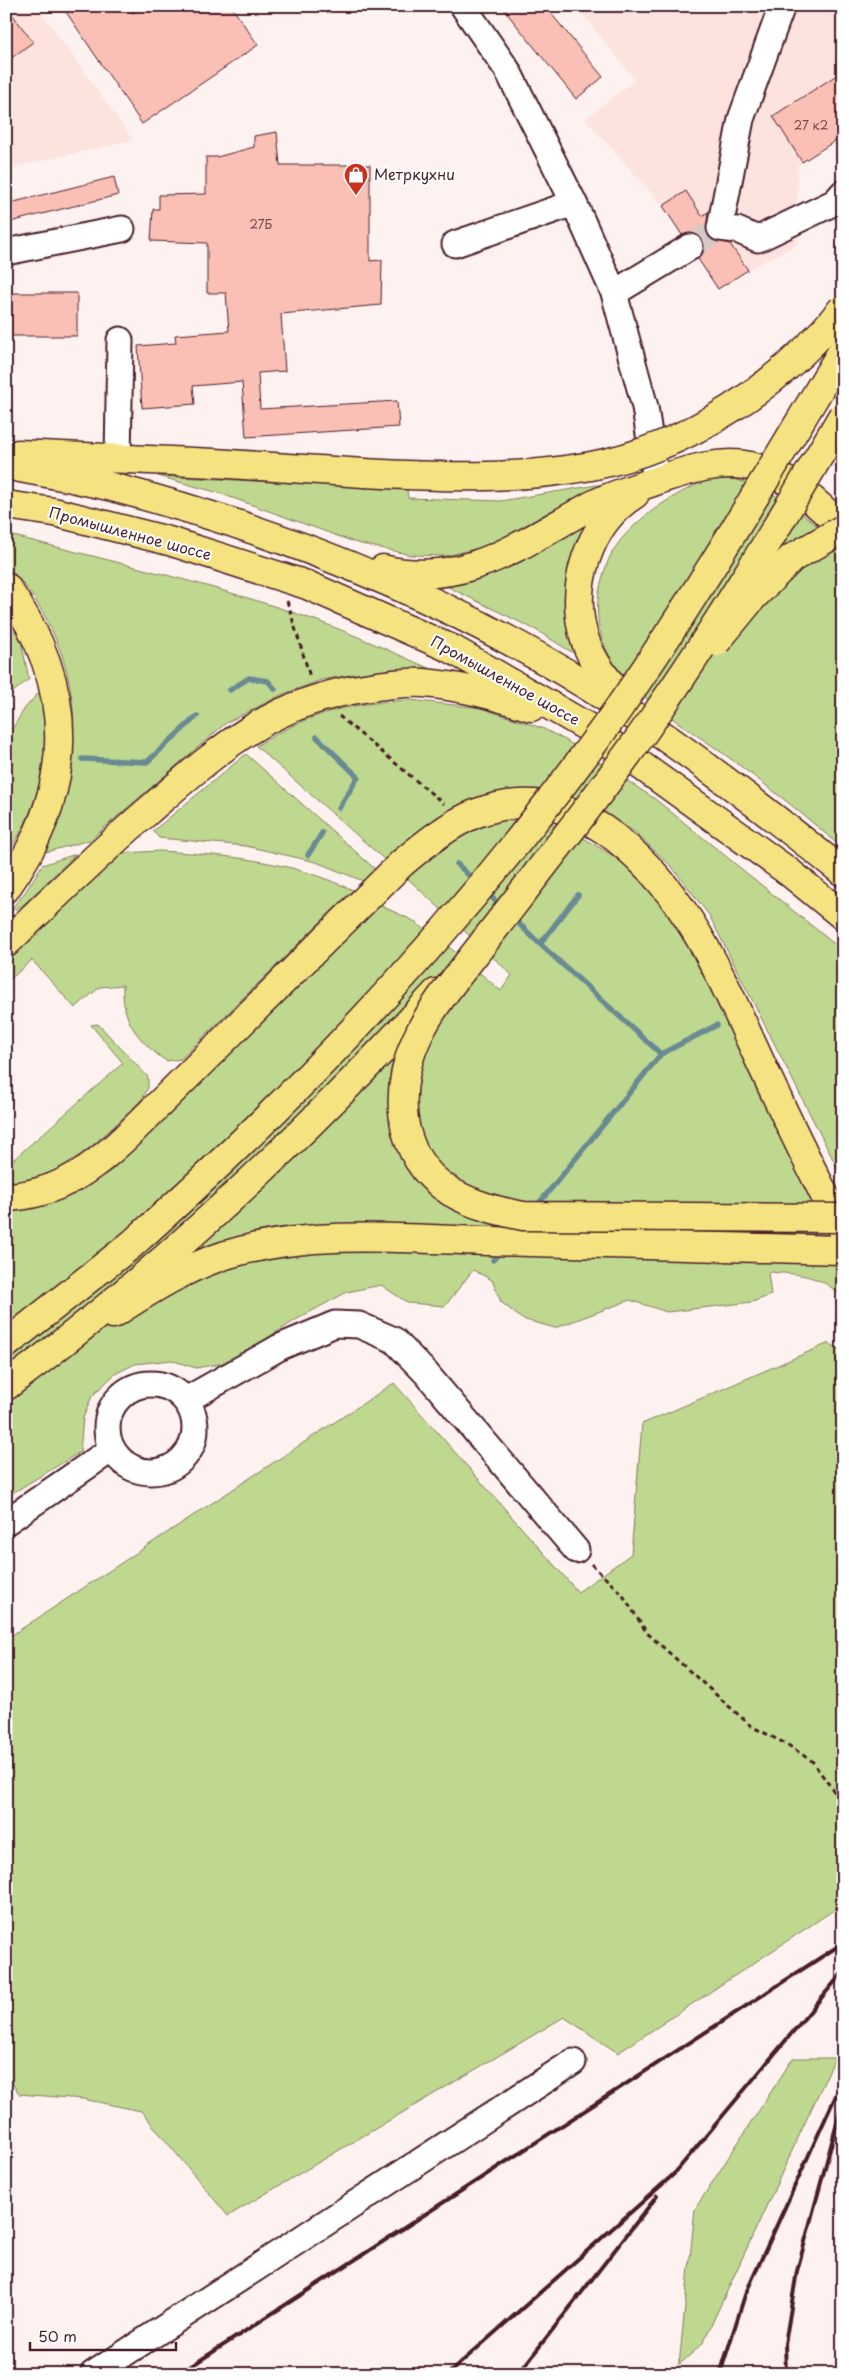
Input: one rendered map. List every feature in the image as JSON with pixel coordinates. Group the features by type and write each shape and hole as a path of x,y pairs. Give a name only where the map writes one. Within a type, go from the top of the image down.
{"main road":[{"path":"6,454 423,476 496,477 590,466 634,454 682,434 748,396 779,373 807,348 843,308"},
{"path":"6,1344 131,1245 262,1124 412,967 476,893 571,773 656,653 711,568 843,350"},
{"path":"651,733 776,530 843,415"},
{"path":"320,554 404,574 436,574 469,567 500,556 541,535 588,507 624,491 702,467 726,463 750,466 773,474 797,488 843,529 792,558 771,577 651,733 487,938 421,1029 411,1051 402,1093 403,1121 409,1141 419,1160 432,1177 450,1191 496,1211 523,1216 843,1218"},
{"path":"6,465 106,486 216,517 320,554 409,590 488,630 589,686 843,872"},
{"path":"651,733 610,684 596,663 585,640 580,615 579,590 592,541 609,517 630,498 656,481"},
{"name":"Промышленное шоссе","path":"6,505 54,512 169,541 307,585 452,649 589,728 789,872 843,916"},
{"path":"6,587 26,615 42,648 53,682 59,721 59,748 52,796 28,856 6,888"},
{"path":"6,942 109,845 204,761 255,725 283,710 316,697 385,684 423,683 465,689 501,697 589,728"},
{"path":"6,1197 30,1195 53,1188 73,1179 104,1157 402,862 424,844 464,820 500,807 523,804 547,805 570,811 614,837 636,854 655,874 692,923 709,953 806,1159 843,1230"},
{"path":"13,1381 155,1268 294,1142 386,1047 487,938"},
{"path":"13,1381 174,1276 238,1251 280,1242 376,1238 843,1250"}],"lane":[{"path":"463,6 508,71 574,203 614,293 645,406 656,481"},
{"path":"782,6 741,119 720,228 737,230 758,240 835,202 843,194"},
{"path":"455,244 574,203"},
{"path":"6,252 122,229"},
{"path":"614,293 690,247"},
{"path":"118,459 120,340"},
{"path":"186,1400 280,1347 334,1324 359,1326 394,1340 420,1367 576,1550"},
{"path":"154,1383 172,1388 186,1400 194,1417 195,1435 188,1452 175,1465 158,1472 140,1471 124,1463 112,1449 106,1431 109,1412 119,1396 135,1386 154,1383"},
{"path":"6,1522 112,1449"},
{"path":"92,2374 573,2062"}],"path":[{"path":"279,576 316,697 464,820"},
{"path":"576,1550 622,1594 647,1633 752,1726 788,1745 812,1761 843,1804"}],"shaded area":[{"path":"6,6 37,6 133,140 6,169"},
{"path":"576,6 843,6 843,136 797,166 798,244 748,270 718,289 663,206 585,119 635,80"}],"green space":[{"path":"158,476 407,489 408,498 500,501 621,481 483,547 446,556 411,555 357,543 219,493"},
{"path":"732,479 748,483 778,497 806,516 843,550 843,849 772,790 637,690 619,670 605,647 598,621 599,592 606,565 616,546 638,522 671,498 706,481"},
{"path":"604,510 578,656 536,630 444,585"},
{"path":"6,534 239,595 277,607 346,632 437,672 395,669 356,674 321,680 281,695 226,723 90,840 46,852 66,789 72,758 74,728 72,698 66,667 55,637 35,599 6,565"},
{"path":"6,614 21,641 29,679 6,698"},
{"path":"42,689 45,734 41,776 28,816 6,855 6,739 25,708"},
{"path":"410,700 481,708 542,728 567,741 655,799 843,951 843,1179 709,915 672,867 634,831 601,813 568,801 406,842 385,860 256,746 294,725 329,712 366,704"},
{"path":"246,754 375,869 363,881 316,862 246,846 159,838 153,831"},
{"path":"499,820 551,824 585,839 636,873 665,908 692,947 843,1246 843,1298 835,1290 818,1280 799,1275 768,1272 771,1295 752,1302 667,1312 630,1300 555,1328 522,1319 501,1302 492,1280 473,1270 445,1306 408,1303 381,1285 347,1292 299,1318 230,1362 196,1368 171,1360 135,1364 115,1374 92,1396 83,1418 80,1452 6,1497 6,1210 12,1212 54,1202 111,1171 239,1045 377,904 412,920 448,946 501,991 512,975 406,877 437,850 474,830"},
{"path":"160,851 254,860 309,873 353,890 181,1059 166,1061 147,1046 133,1029 125,1009 123,985 100,987 75,1008 32,960 6,983 6,958 123,853"},
{"path":"76,854 23,905 8,913 26,891 42,865"},
{"path":"98,1024 148,1077 148,1088 142,1099 114,1127 80,1155 62,1166 44,1175 25,1181 6,1181 6,1166 123,1063 91,1025"},
{"path":"829,1343 843,1352 843,1904 618,2053 564,2017 228,2216 141,2111 83,2099 19,2094 6,2072 6,1639 394,1383 578,1592 631,1554 642,1424"},
{"path":"793,2058 835,2058 703,2343 679,2365 695,2209"}],"building":[{"path":"6,6 33,42 6,62"},
{"path":"62,6 128,6 133,13 142,6 231,6 258,45 142,124"},
{"path":"501,6 545,6 603,77 576,99"},
{"path":"843,71 843,136 802,162 773,116"},
{"path":"277,132 280,165 370,165 370,261 382,260 381,305 281,314 285,371 258,373 260,409 397,401 399,427 246,437 242,382 193,386 195,404 142,408 138,346 176,343 175,335 229,331 226,293 207,293 207,243 151,241 153,209 159,209 159,195 206,194 206,157 217,157 254,147 254,136"},
{"path":"114,177 118,195 6,223 6,204"},
{"path":"686,191 702,216 708,212 706,233 711,239 730,244 748,270 718,289 698,259 704,247 702,239 696,234 682,235 663,206"},
{"path":"6,293 77,293 77,336 6,336"}],"waterway":[{"path":"230,690 249,678 268,681 275,689"},
{"path":"82,759 147,762 197,716"},
{"path":"317,737 358,777 339,808"},
{"path":"308,855 322,833"},
{"path":"457,864 476,882"},
{"path":"486,892 503,908"},
{"path":"578,895 540,944 661,1054"},
{"path":"513,918 540,944"},
{"path":"536,1207 661,1054 717,1025"},
{"path":"493,1260 501,1251"}],"tunnel":[{"path":"690,247 720,228"}],"railway":[{"path":"179,2374 843,1943"},
{"path":"448,2374 674,2174 843,1972"},
{"path":"720,2374 745,2295 843,2080"},
{"path":"786,2374 785,2344 797,2271 843,2101"},
{"path":"518,2374 657,2196"}],"place":[{"name":"Метркухни","path":"356,196"}]}
